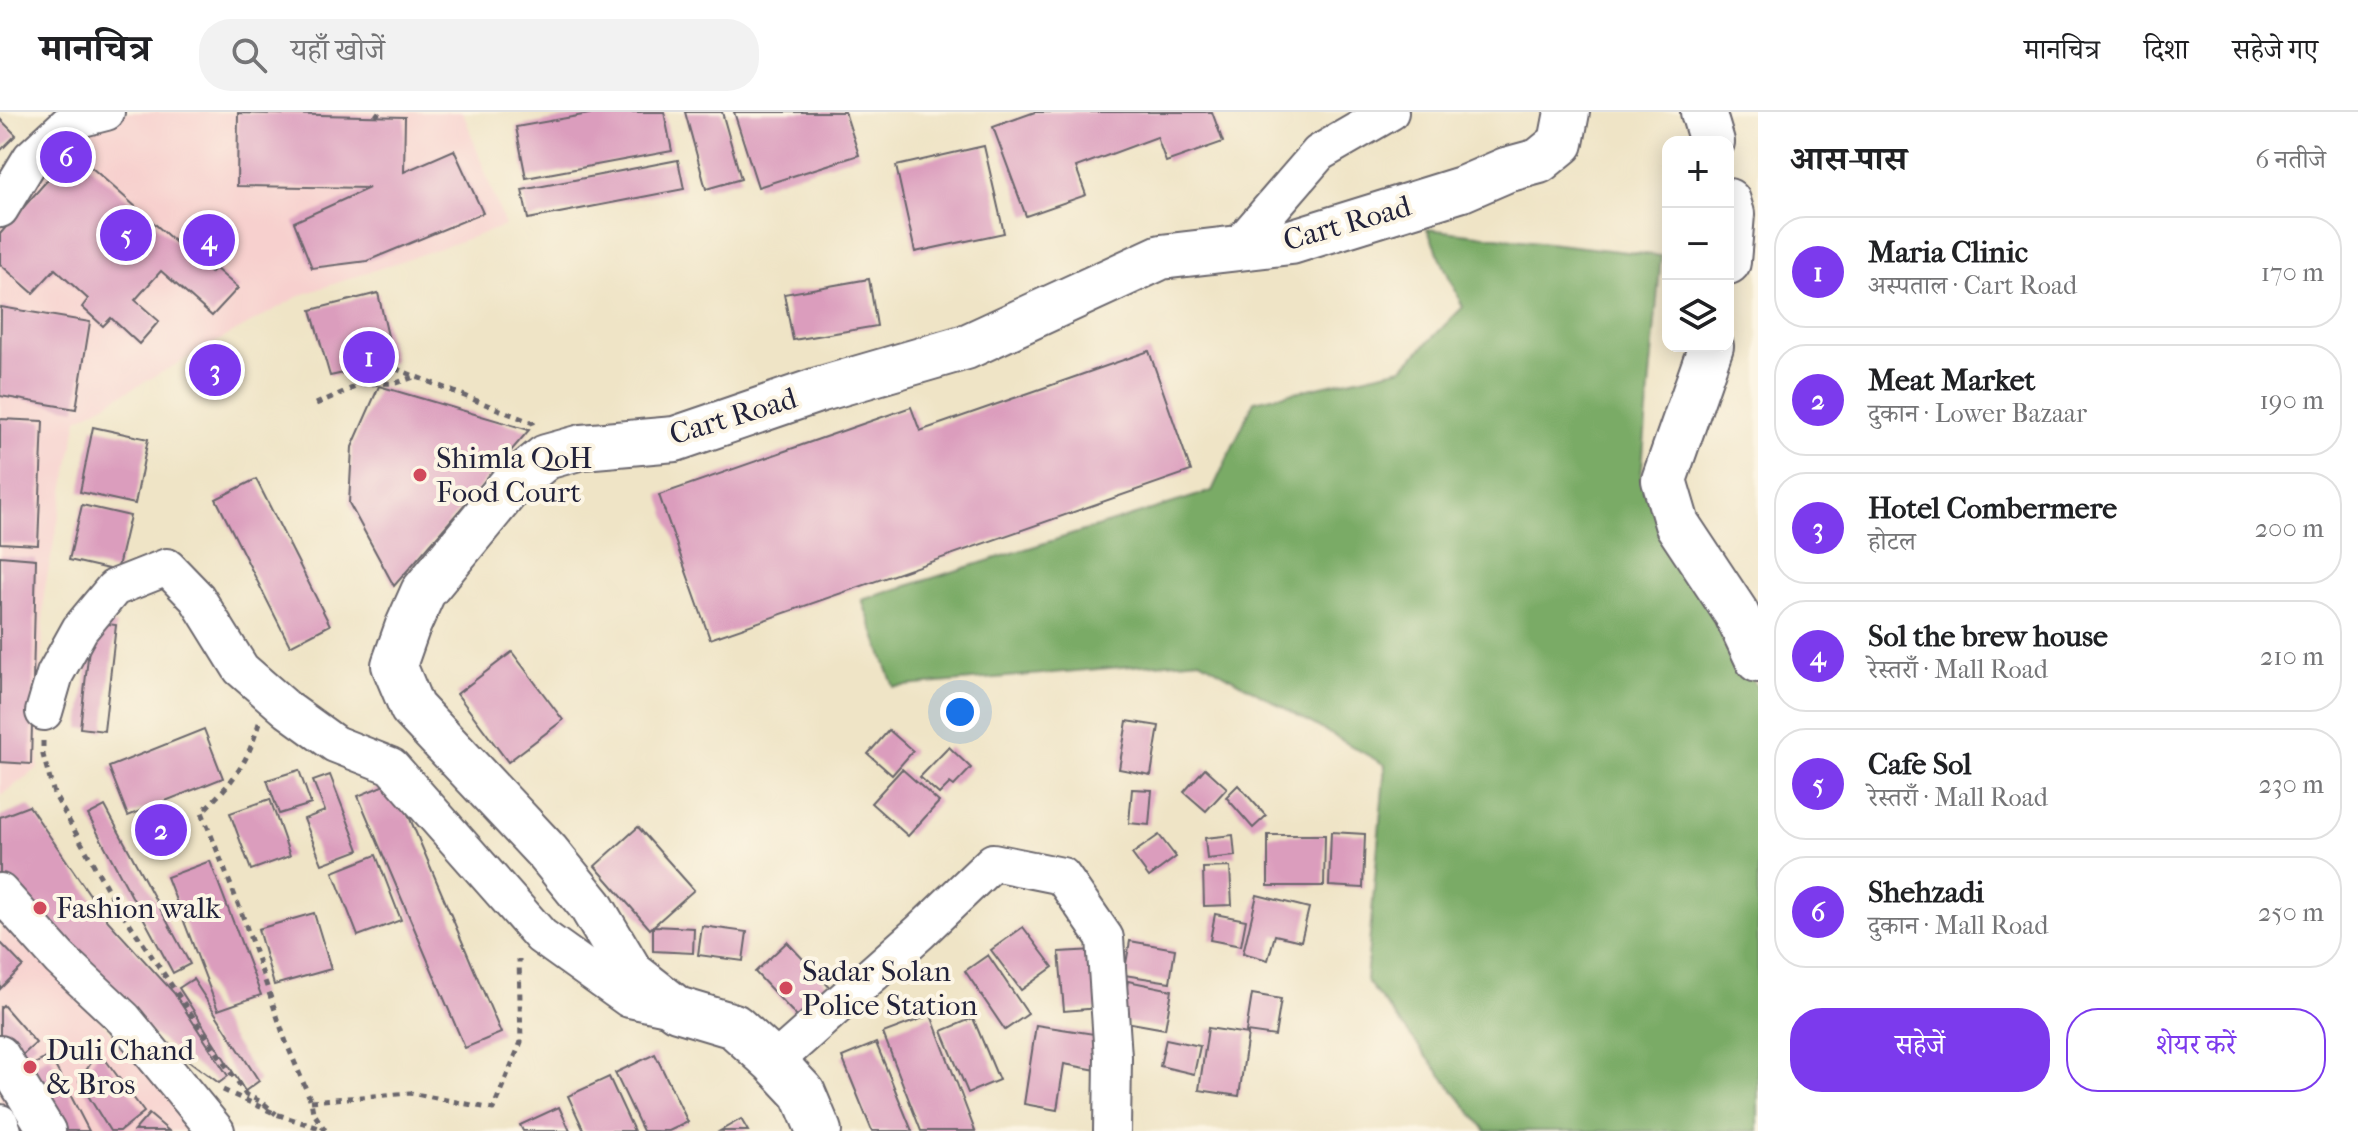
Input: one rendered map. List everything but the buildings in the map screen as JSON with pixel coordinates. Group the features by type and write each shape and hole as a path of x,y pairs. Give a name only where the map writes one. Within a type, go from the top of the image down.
{"main road":[{"name":"Cart Road","path":"819,1131 803,1093 734,1026 677,1009 631,973 591,906 548,853 412,708 394,665 423,592 510,486 546,457 582,447 675,439 818,390 966,347 1161,257 1291,242 1462,189 1506,170 1539,161 1561,143 1567,112"},
{"path":"1703,112 1710,136"},
{"path":"1709,352 1664,480 1677,524 1736,613 1758,660"}],"street":[{"path":"0,209 31,158 71,121 106,112"},
{"path":"1236,249 1319,153 1390,112"},
{"path":"44,712 55,674 80,629 114,588 167,567 197,598 241,669 288,710 335,744 391,766 541,936 629,999 677,1009"},
{"path":"774,1062 920,932 993,862 1062,876 1105,938 1113,1057 1112,1131"},
{"path":"0,892 60,959 124,1019 216,1131"},
{"path":"0,1054 47,1131"},
{"path":"0,1123 3,1131"}],"path":[{"path":"384,364 533,423 546,457"},
{"path":"316,404 362,384 396,383 418,376"},
{"path":"268,691 248,757 236,779 202,812 313,1112 326,1131"},
{"path":"44,712 43,755 54,794 113,899 246,1095 262,1102 276,1114"},
{"path":"311,1101 410,1093 493,1109 521,1042 519,961 525,918"},
{"path":"214,1085 276,1114 326,1131"}],"shaded area":[{"path":"53,112 463,112 505,226 301,295 78,419 44,593 38,768 0,796 0,181"},
{"path":"0,908 203,1131 4,1131 0,1118"}],"green space":[{"path":"1427,229 1661,256 1641,478 1758,689 1758,1131 1486,1131 1366,980 1385,765 1200,660 894,687 862,600 1212,491 1254,401 1402,368 1463,307"}],"place":[{"name":"Shehzadi","path":"66,157"},
{"name":"Cafe Sol","path":"126,235"},
{"name":"Sol the brew house","path":"209,240"},
{"name":"Maria Clinic","path":"369,357"},
{"name":"Hotel Combermere","path":"215,370"},
{"name":"Shimla QoH Food Court","path":"420,475"},
{"name":"Meat Market","path":"161,830"},
{"name":"Fashion walk","path":"40,908"},
{"name":"Sadar Solan Police Station","path":"786,988"},
{"name":"Duli Chand & Bros","path":"30,1067"}]}
